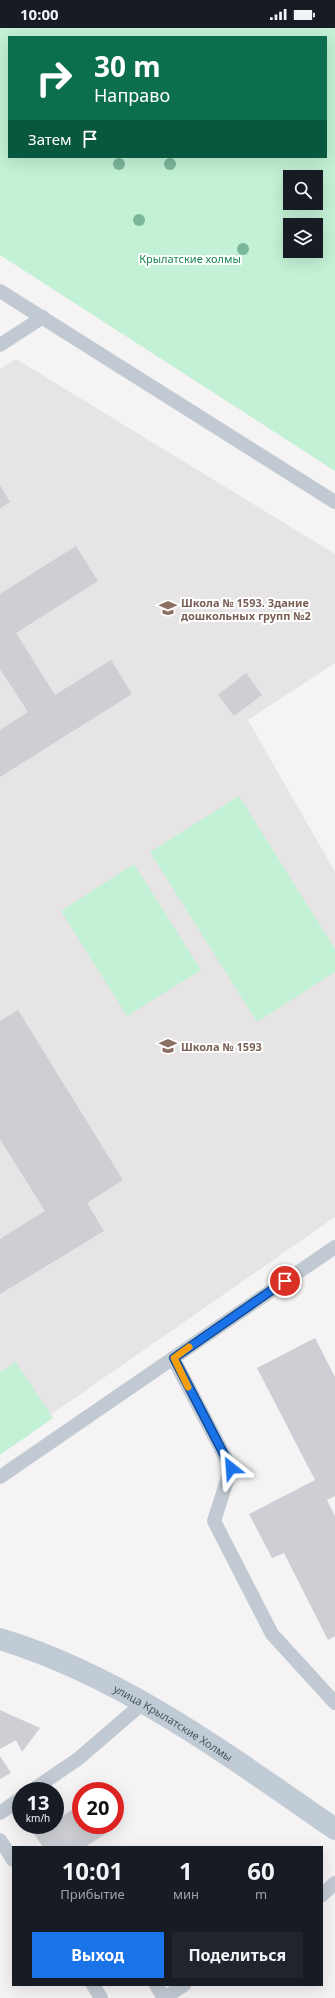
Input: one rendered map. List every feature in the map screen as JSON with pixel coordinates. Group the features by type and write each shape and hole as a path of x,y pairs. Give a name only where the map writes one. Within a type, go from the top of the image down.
{"street":[{"name":"улица Крылатские Холмы","path":"0,1639 31,1648 82,1669 143,1703 214,1746 335,1829"}],"lane":[{"path":"0,291 44,317 335,502"},
{"path":"0,345 44,317"},
{"path":"0,1477 335,1247"},
{"path":"174,1358 231,1468 214,1521 272,1634 335,1703"},
{"path":"44,1782 78,1759 143,1703"},
{"path":"0,1813 12,1804"},
{"path":"0,1840 12,1858"},
{"path":"323,1893 335,1883"},
{"path":"94,1986 101,1998"},
{"path":"157,1986 164,1998 182,1986"}],"shaded area":[{"name":"Школа № 1593","path":"16,359 335,554 335,663 248,720 335,872 335,1217 0,1450 0,369"}],"green space":[{"name":"Крылатские холмы","path":"0,28 335,28 335,471 0,255"},
{"path":"239,796 335,949 335,972 257,1022 150,852"},
{"path":"134,864 201,970 127,1016 61,911"},
{"path":"16,1362 53,1418 0,1455 0,1372"}],"building":[{"path":"0,485 10,502 0,508"},
{"path":"76,546 98,581 16,633 55,695 111,660 132,694 0,777 0,730 28,712 0,669 0,594"},
{"path":"246,673 262,695 234,716 218,695"},
{"path":"18,1010 123,1180 87,1203 104,1231 0,1294 0,1239 45,1211 0,1139 0,1021"},
{"path":"315,1338 335,1377 335,1496 327,1500 335,1516 335,1636 328,1640 284,1553 272,1558 249,1514 315,1480 257,1368"},
{"path":"0,1710 40,1728 22,1752 16,1740 0,1749"},
{"path":"0,1756 11,1773 0,1779"},
{"path":"72,1810 72,1834 105,1834 87,1846 42,1846 34,1834 64,1834 64,1815"}],"slow traffic":[{"path":"188,1387 174,1358 189,1347"}],"place":[{"name":"Школа № 1593. Здание дошкольных групп №2","path":"168,608"},
{"name":"Школа № 1593","path":"168,1046"}],"route":[{"path":"231,1468 174,1358 285,1281"}]}
